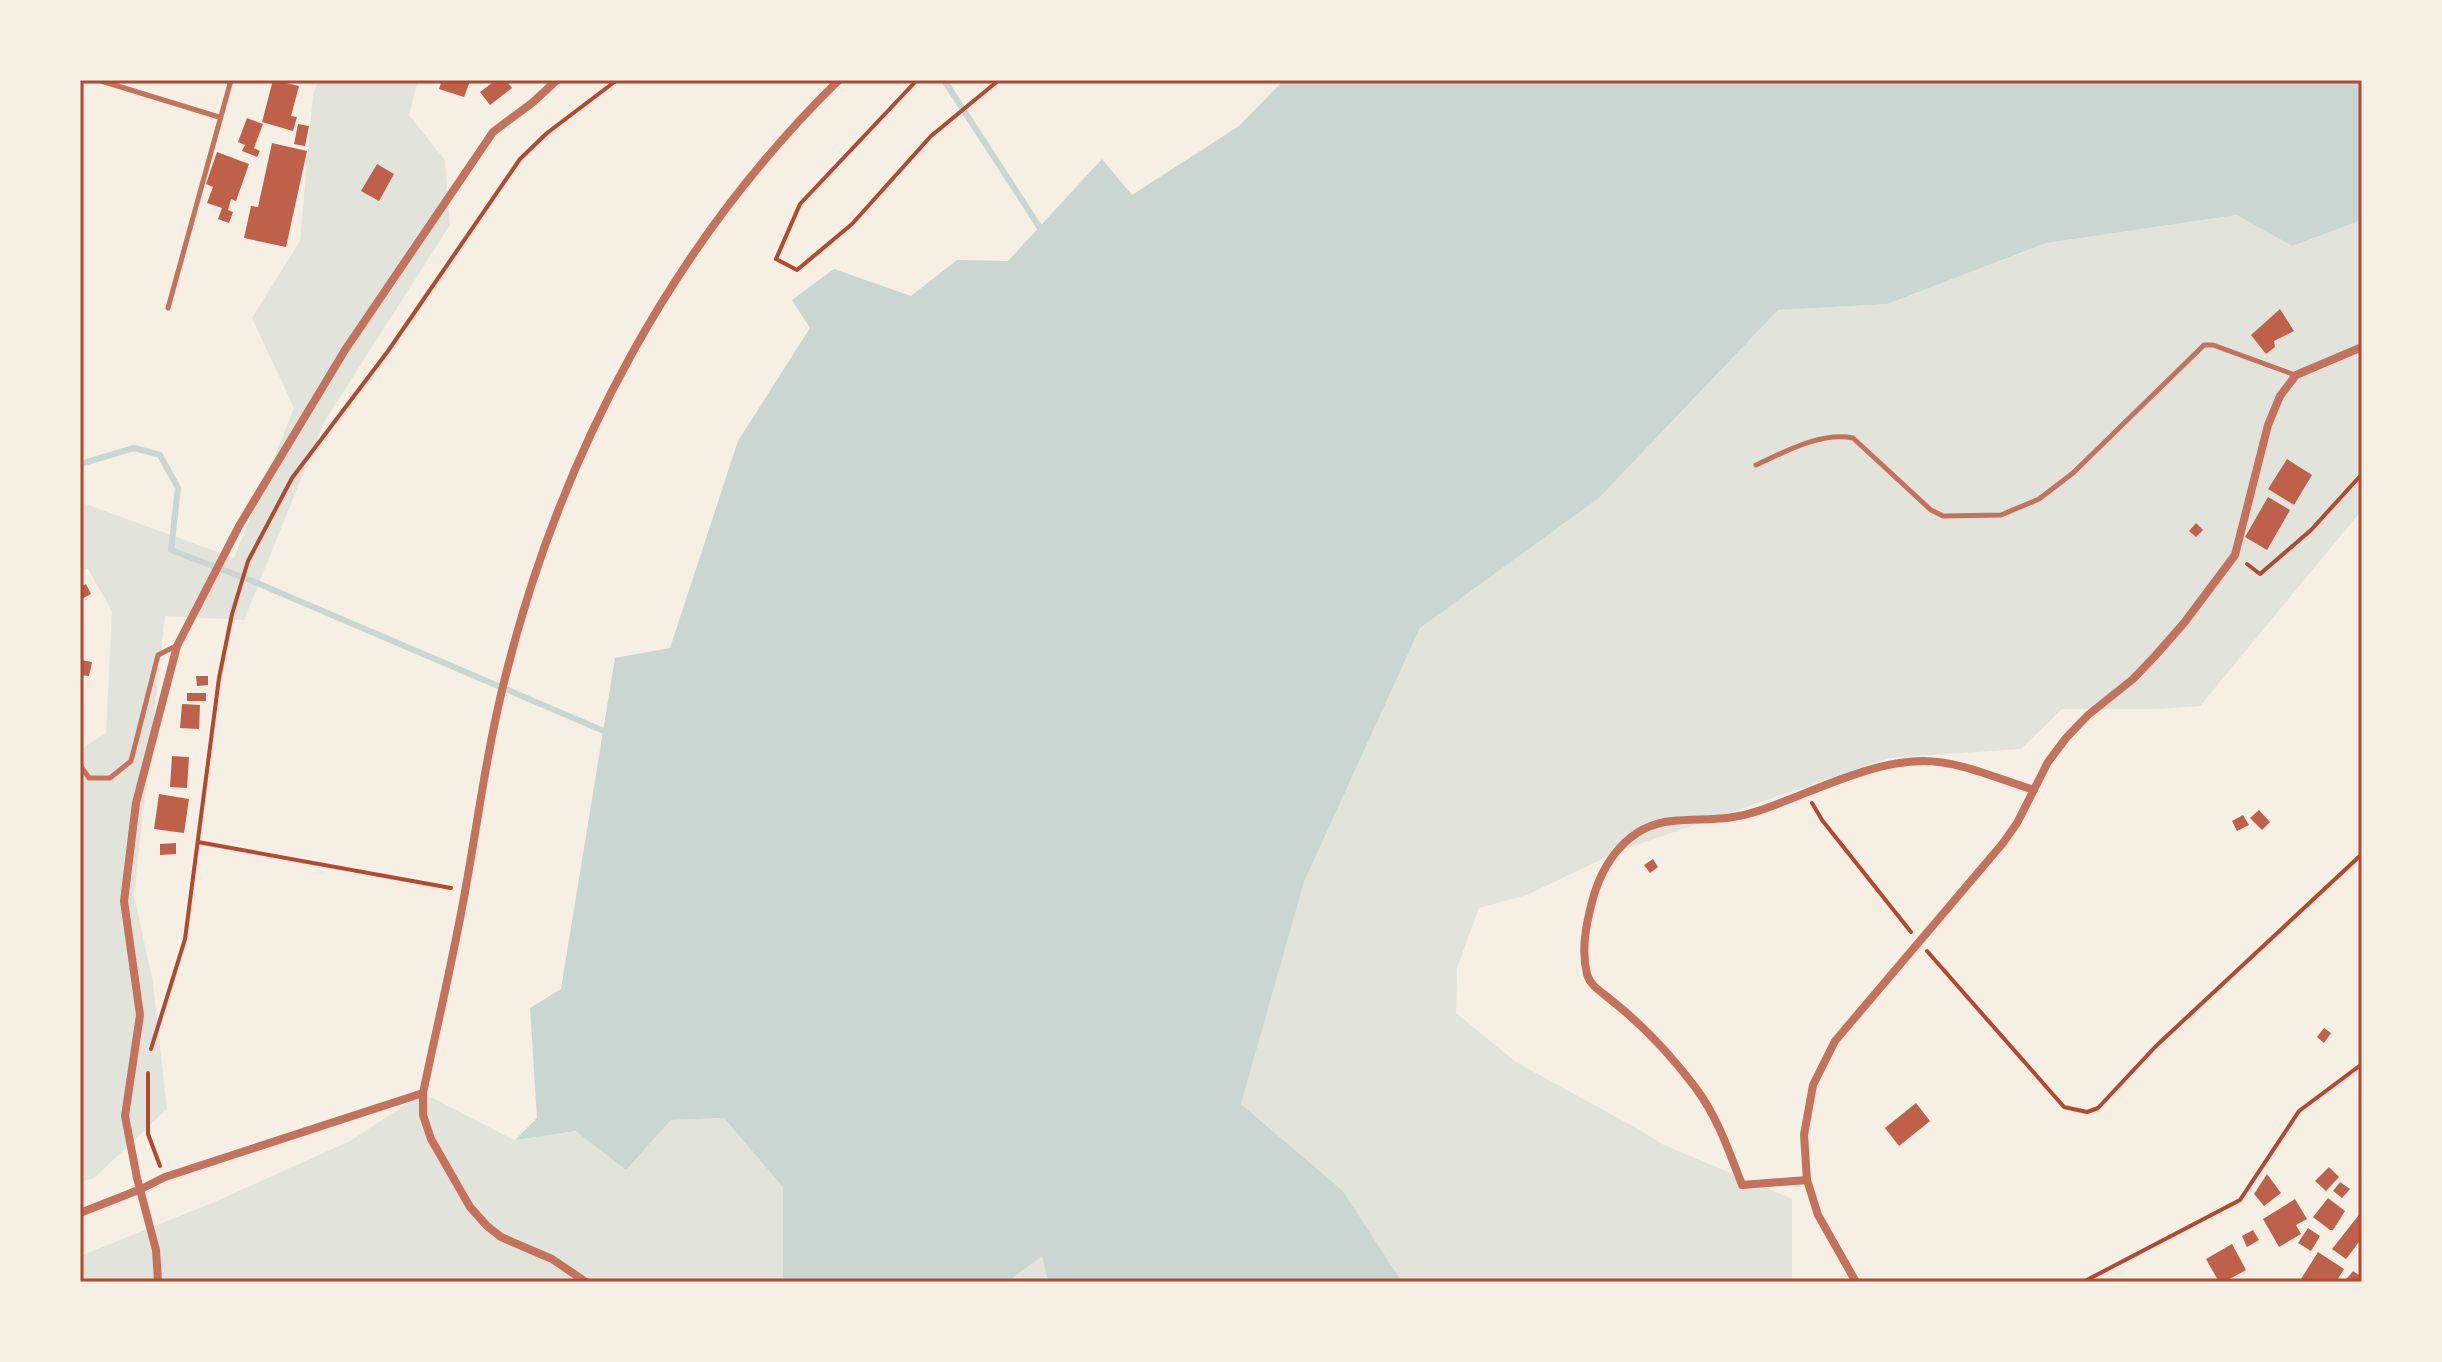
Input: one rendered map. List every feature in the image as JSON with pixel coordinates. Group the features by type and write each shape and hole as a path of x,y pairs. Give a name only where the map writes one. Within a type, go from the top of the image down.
{"street":[{"path":"158,1282 156,1250 125,1116 140,1015 124,901 136,803 177,646 239,526 345,350 493,132 557,80"},
{"path":"586,1282 552,1259 501,1237 487,1226 470,1207 431,1139 423,1115 423,1093 465,890 480,794 515,639 538,561 591,435 649,325 693,255 743,187 839,80"},
{"path":"1856,1282 1818,1215 1807,1180 1804,1135 1813,1085 1835,1041 2003,843 2048,762 2066,738 2155,656 2235,555 2268,425 2280,396 2296,375 2362,347"},
{"path":"1807,1180 1742,1185 1712,1111 1695,1087 1644,1026 1593,985 1587,974 1584,935 1596,886 1606,862 1619,848 1646,829 1668,821 1723,821 1807,794 1857,773 1892,764 1941,761 2034,790"},
{"path":"80,1213 165,1177 423,1093"}],"lane":[{"path":"98,80 219,117"},
{"path":"168,308 231,80"},
{"path":"1756,465 1791,449 1844,436 1853,438 1931,510 1943,516 2001,515 2039,499 2073,473 2204,345 2213,345 2296,375"},
{"path":"80,765 89,778 110,778 131,761 158,655 177,646"}],"path":[{"path":"165,1177 148,1134 148,1059 185,939 219,678 232,614 248,561 292,478 388,351 520,159 547,133 617,80"},
{"path":"917,80 800,204 776,259 797,270 852,224 931,136 999,80"},
{"path":"2235,555 2260,574 2311,530 2362,474"},
{"path":"1807,794 1822,820 1918,941 2064,1107 2087,1112 2098,1108 2156,1046 2362,854"},
{"path":"198,842 465,890"},
{"path":"2083,1282 2240,1200 2299,1111 2362,1064"}],"shaded area":[{"path":"319,80 418,80 409,115 445,160 450,225 324,422 244,620 165,616 134,895 153,983 167,1109 94,1178 80,1182 80,750 106,733 112,611 88,569 80,570 80,502 234,558 294,408 252,318 300,241 313,94"},
{"path":"1284,80 2362,80 2362,220 2292,246 2237,215 2046,243 1887,304 1778,310 1599,498 1420,628 1304,882 1241,1104 1343,1191 1402,1282 1048,1282 1042,1256 1007,1282 783,1282 783,1187 724,1118 671,1120 626,1170 576,1131 515,1140 537,1118 530,1008 561,989 615,658 670,648 738,441 810,328 792,300 834,269 911,296 957,260 1008,261 1102,159 1132,195 1239,126"},
{"path":"2237,215 2292,246 2362,220 2362,510 2200,706 2062,709 2021,749 1889,758 1619,851 1527,895 1479,908 1457,968 1456,1013 1516,1062 1662,1144 1792,1199 1792,1282 1402,1282 1343,1191 1241,1104 1304,882 1420,628 1599,498 1778,310 1887,304 2046,243"},
{"path":"423,1093 514,1140 577,1131 626,1170 671,1120 724,1118 783,1186 783,1282 80,1282 80,1256 212,1203 350,1141"},
{"path":"1042,1256 1048,1282 1007,1282"}],"building":[{"path":"273,80 299,86 291,116 297,117 293,131 262,122"},
{"path":"442,80 470,81 464,97 439,89"},
{"path":"496,80 506,80 512,88 490,105 480,92"},
{"path":"247,118 263,124 254,148 260,151 257,157 242,151 245,145 238,142"},
{"path":"298,124 309,126 305,146 294,144"},
{"path":"272,143 307,151 286,247 244,238 251,206 258,207"},
{"path":"217,152 249,164 236,201 231,199 228,210 233,212 229,223 218,219 222,208 207,203 213,187 206,184"},
{"path":"377,164 394,174 379,201 361,191"},
{"path":"2280,309 2294,331 2274,341 2275,347 2266,354 2251,335"},
{"path":"2287,459 2312,475 2294,505 2268,489"},
{"path":"2268,497 2290,510 2267,550 2245,537"},
{"path":"2196,523 2203,530 2196,537 2189,531"},
{"path":"86,584 91,594 80,600 80,587"},
{"path":"81,660 92,662 89,676 80,675"},
{"path":"196,676 208,676 208,685 197,686"},
{"path":"187,693 206,693 206,701 187,701"},
{"path":"182,704 200,705 199,729 180,728"},
{"path":"172,756 189,757 187,788 170,787"},
{"path":"159,794 189,799 184,833 154,829"},
{"path":"2259,810 2270,822 2262,830 2250,818"},
{"path":"2243,815 2249,825 2237,831 2232,821"},
{"path":"176,843 176,854 160,855 160,844"},
{"path":"1653,859 1658,867 1650,873 1644,865"},
{"path":"2324,1028 2331,1033 2324,1043 2317,1037"},
{"path":"1916,1103 1930,1121 1899,1146 1885,1128"},
{"path":"2329,1167 2339,1177 2326,1191 2315,1181"},
{"path":"2267,1174 2281,1193 2264,1206 2254,1194"},
{"path":"2340,1182 2350,1189 2342,1198 2333,1191"},
{"path":"2328,1198 2345,1211 2333,1230 2313,1217"},
{"path":"2295,1199 2307,1219 2296,1225 2301,1234 2279,1247 2263,1219"},
{"path":"2362,1211 2362,1238 2346,1259 2332,1249"},
{"path":"2308,1228 2320,1236 2311,1251 2298,1243"},
{"path":"2253,1230 2259,1240 2247,1247 2242,1236"},
{"path":"2232,1244 2246,1270 2219,1282 2206,1259"},
{"path":"2318,1252 2344,1269 2336,1282 2306,1282 2301,1279"},
{"path":"2353,1271 2362,1277 2362,1282 2344,1282"}],"waterway":[{"path":"944,80 1042,231"},
{"path":"80,464 134,448 160,455 178,488 171,550 250,580 611,734"}]}
